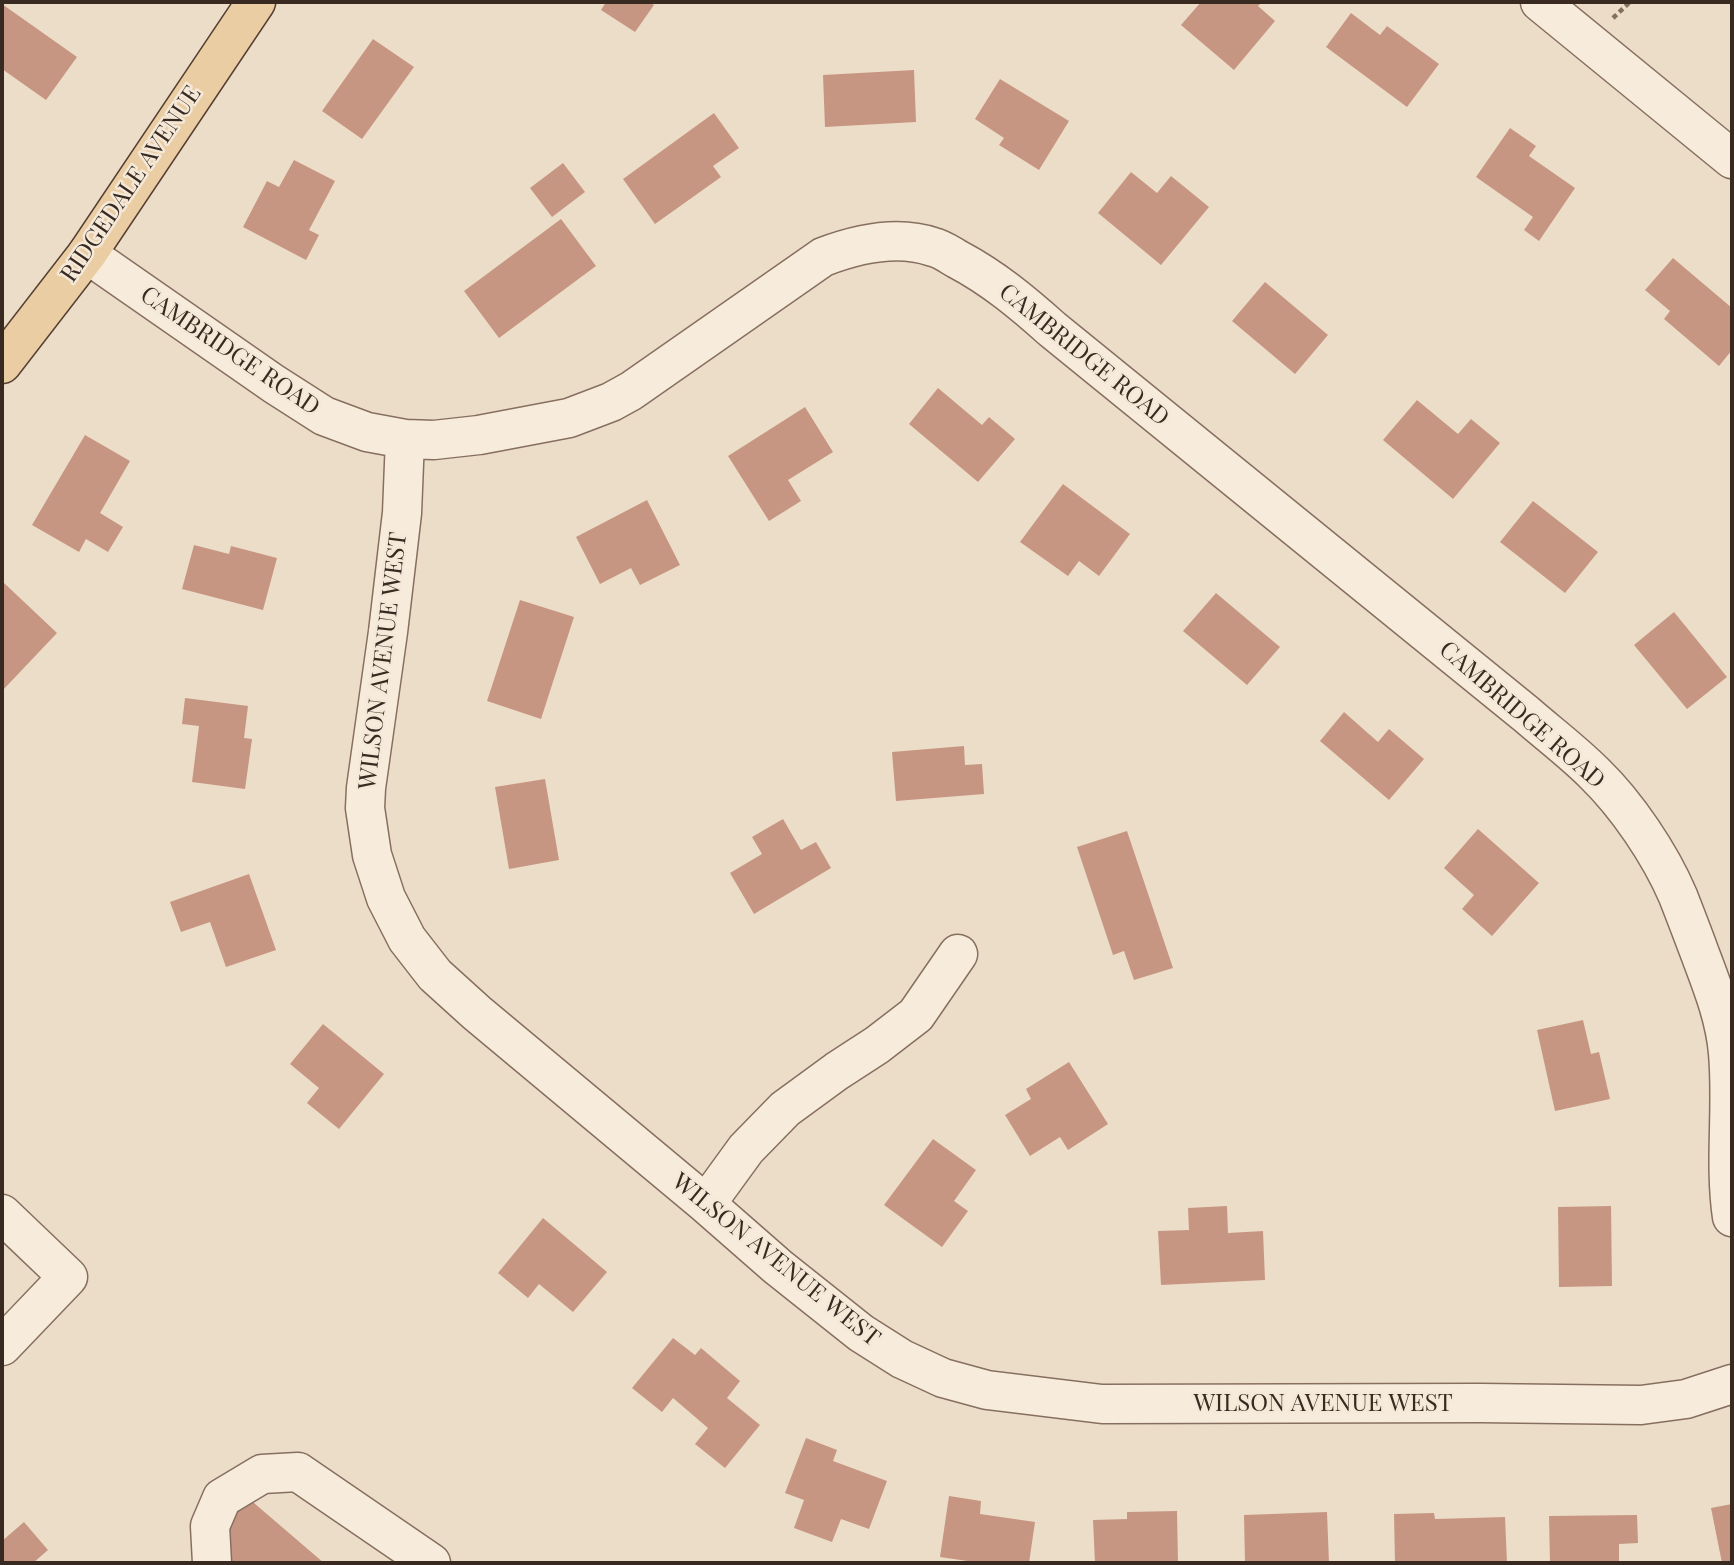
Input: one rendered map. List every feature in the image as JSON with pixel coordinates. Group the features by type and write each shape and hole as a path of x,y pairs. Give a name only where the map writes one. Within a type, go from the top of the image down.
{"main road":[{"name":"RIDGEDALE AVENUE","path":"2,364 86,254 256,2"}],"street":[{"path":"1539,2 1732,159"},
{"name":"CAMBRIDGE ROAD","path":"86,254 324,416 367,432 405,439 434,440 569,418 611,402 631,391 823,257 844,249 883,242 912,243 934,247 974,268 1018,299 1526,714 1595,774 1631,816 1656,854 1677,894 1710,979 1723,1022 1728,1050 1730,1090 1728,1192 1732,1217"},
{"name":"WILSON AVENUE WEST","path":"405,439 402,513 365,808 372,855 386,898 407,939 435,975 778,1267 861,1333 902,1359 943,1378 987,1390 1102,1404 1641,1405 1686,1399 1732,1384"},
{"path":"706,1203 746,1149 785,1109 916,1016 958,954"},
{"path":"2,1214 68,1277 2,1346"},
{"path":"212,1563 210,1526 222,1498 262,1474 298,1472 431,1563"}],"building":[{"path":"606,2 649,2 654,5 635,32 601,10"},
{"path":"1201,2 1262,2 1258,6 1275,21 1234,70 1181,25"},
{"path":"2,4 77,57 46,100 2,69"},
{"path":"1351,13 1380,35 1387,26 1439,64 1407,107 1326,47"},
{"path":"373,39 414,67 362,139 322,111"},
{"path":"914,70 916,122 825,127 823,75"},
{"path":"1000,79 1069,121 1039,170 999,145 1004,138 975,119"},
{"path":"714,113 739,148 713,166 721,177 655,224 623,179"},
{"path":"1510,128 1536,146 1529,156 1575,188 1539,241 1524,230 1533,217 1476,177"},
{"path":"294,160 335,181 309,230 319,235 306,260 243,227 267,181 279,187"},
{"path":"563,163 585,192 552,217 530,188"},
{"path":"1131,172 1157,193 1171,176 1209,207 1161,265 1098,213"},
{"path":"561,219 596,266 499,338 464,291"},
{"path":"1673,258 1732,308 1732,350 1719,366 1664,319 1670,311 1645,290"},
{"path":"1265,282 1328,335 1295,374 1232,321"},
{"path":"938,388 982,425 989,417 1015,439 978,482 909,424"},
{"path":"1417,400 1458,434 1471,419 1500,443 1453,499 1383,440"},
{"path":"805,407 833,452 788,480 801,501 769,521 728,456"},
{"path":"85,435 130,461 100,513 123,527 108,552 86,539 79,552 32,525"},
{"path":"1063,484 1130,534 1099,576 1079,561 1068,576 1020,542"},
{"path":"647,500 680,565 640,585 631,568 600,584 576,537"},
{"path":"1533,501 1598,552 1565,593 1500,542"},
{"path":"194,545 229,554 231,546 277,558 263,610 182,589"},
{"path":"3,582 57,633 2,691 2,584"},
{"path":"1216,593 1280,647 1247,685 1183,631"},
{"path":"520,600 574,617 541,719 487,701"},
{"path":"1674,612 1727,677 1687,709 1634,645"},
{"path":"185,698 248,706 244,738 252,739 245,789 192,782 199,726 182,724"},
{"path":"1344,712 1378,742 1389,729 1424,759 1389,800 1320,741"},
{"path":"964,746 965,765 982,764 984,794 896,801 892,752"},
{"path":"545,779 559,860 509,869 495,787"},
{"path":"783,819 801,850 816,842 831,868 754,914 730,873 762,854 752,837"},
{"path":"1478,829 1539,883 1492,936 1462,909 1474,895 1444,868"},
{"path":"1127,831 1173,968 1134,980 1124,951 1113,955 1077,847"},
{"path":"249,874 276,950 226,967 210,922 181,932 170,902"},
{"path":"1583,1020 1591,1054 1599,1052 1610,1099 1555,1111 1537,1030"},
{"path":"323,1024 384,1074 339,1129 307,1103 319,1088 290,1064"},
{"path":"1069,1062 1108,1124 1068,1150 1060,1137 1030,1156 1005,1115 1031,1099 1026,1089"},
{"path":"933,1139 976,1170 954,1201 968,1211 942,1247 884,1205"},
{"path":"1227,1206 1228,1233 1263,1231 1265,1280 1161,1285 1158,1231 1189,1230 1188,1208"},
{"path":"1611,1206 1612,1286 1559,1287 1558,1207"},
{"path":"543,1218 607,1272 573,1312 539,1284 528,1298 498,1273"},
{"path":"673,1338 695,1355 701,1348 740,1381 727,1398 760,1425 725,1468 695,1444 708,1428 673,1398 662,1412 632,1388"},
{"path":"806,1438 837,1450 833,1461 887,1481 869,1529 841,1519 832,1542 794,1528 804,1500 785,1493"},
{"path":"949,1496 981,1501 980,1514 1035,1522 1029,1563 981,1563 940,1557"},
{"path":"247,1497 324,1563 222,1563 221,1527"},
{"path":"1732,1504 1732,1563 1722,1563 1711,1508"},
{"path":"1177,1511 1178,1563 1095,1563 1093,1520 1127,1519 1127,1512"},
{"path":"1327,1512 1329,1563 1245,1563 1244,1515"},
{"path":"1434,1513 1435,1519 1505,1517 1507,1563 1395,1563 1394,1514"},
{"path":"1637,1515 1638,1543 1619,1544 1619,1563 1550,1563 1549,1516"},
{"path":"24,1522 48,1550 33,1563 2,1563 2,1541"}]}
